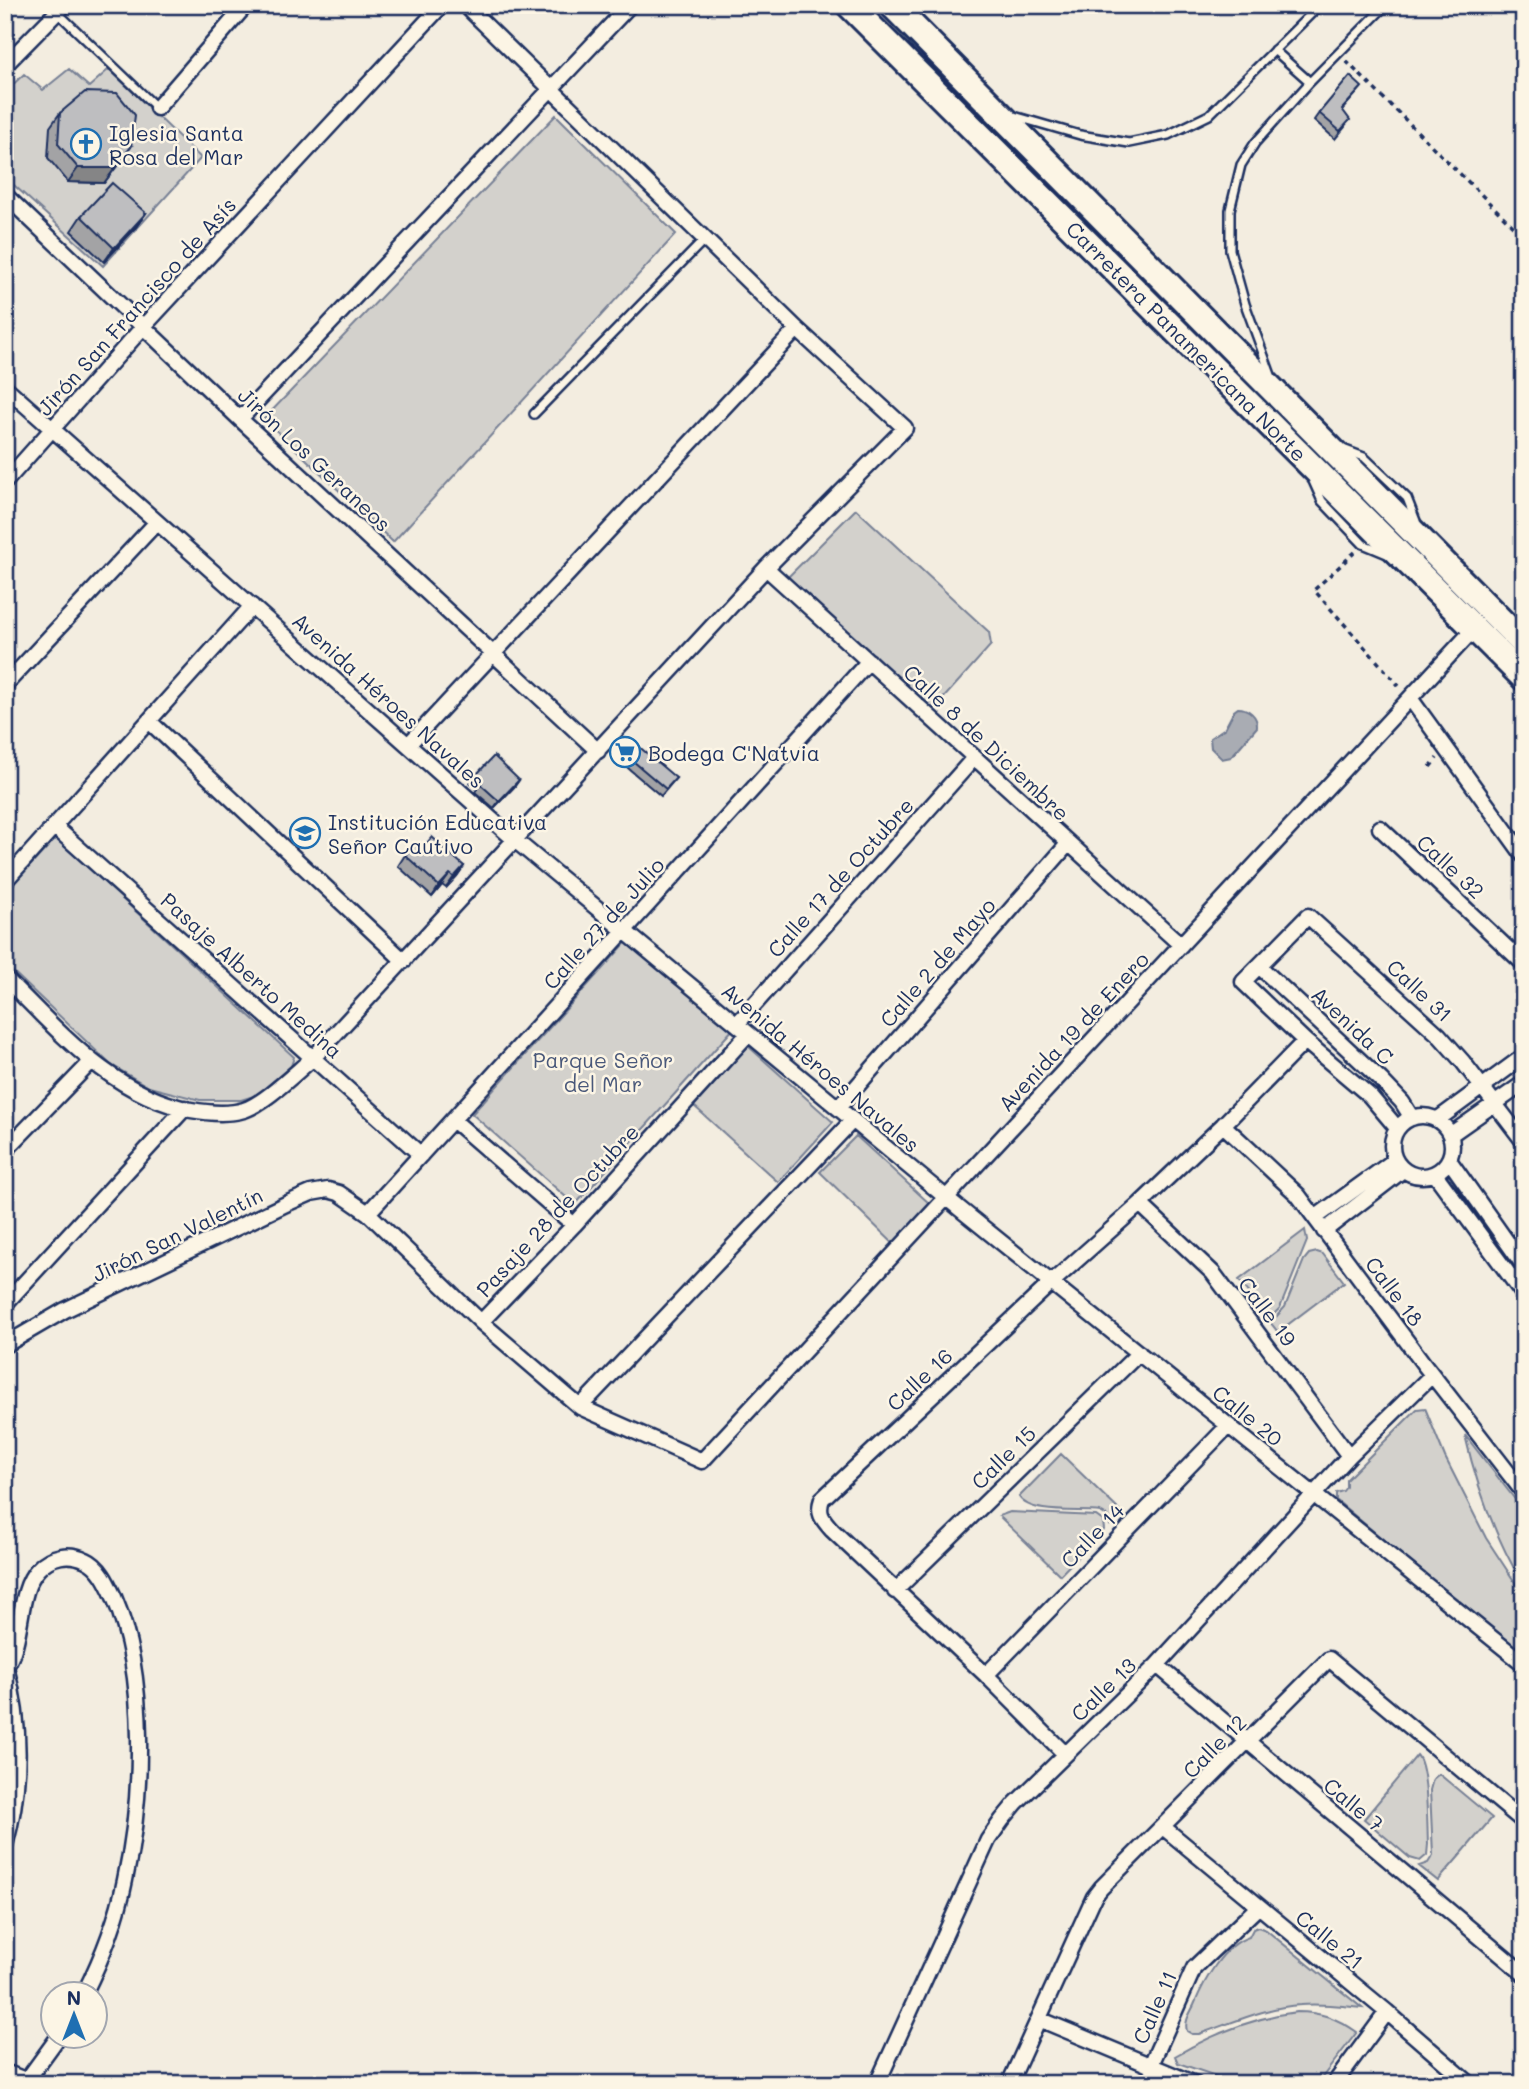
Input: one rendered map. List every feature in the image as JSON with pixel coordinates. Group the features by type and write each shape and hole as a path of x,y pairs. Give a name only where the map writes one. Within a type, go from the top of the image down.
{"highway":[{"name":"Carretera Panamericana Norte","path":"849,5 1304,458 1524,644"},
{"name":"Carretera Panamericana Norte","path":"892,5 1321,440 1417,554 1474,629 1524,678"}],"street":[{"path":"157,108 246,5"},
{"name":"Jirón San Francisco de Asís","path":"5,482 144,326 442,5"},
{"path":"5,978 91,1062 140,1093 161,1102 208,1113 244,1110 257,1104 313,1058 766,568 905,428 797,329 465,5"},
{"path":"240,419 630,5"},
{"path":"5,65 60,9"},
{"name":"Jirón Los Geraneos","path":"5,195 240,419 598,751"},
{"path":"408,745 797,329"},
{"name":"Avenida Héroes Navales","path":"5,387 516,841 947,1198"},
{"path":"5,685 158,522"},
{"name":"Calle 8 de Diciembre","path":"766,568 1181,945"},
{"path":"5,881 252,606"},
{"name":"Avenida 19 de Enero","path":"702,1461 1474,629"},
{"name":"Calle 27 de Julio","path":"368,1213 869,661"},
{"path":"1410,698 1524,856"},
{"path":"149,721 404,961"},
{"name":"Calle 17 de Octubre","path":"742,1029 974,758"},
{"name":"Pasaje Alberto Medina","path":"54,827 421,1156"},
{"name":"Calle 32","path":"1380,828 1524,964"},
{"name":"Calle 2 de Mayo","path":"838,1108 1068,844"},
{"name":"Calle 31","path":"1260,967 1308,916 1438,1035 1524,1142"},
{"name":"Avenida C","path":"1397,1128 1370,1096 1305,1041 1243,982 1260,967 1387,1086 1412,1118"},
{"name":"Pasaje 28 de Octubre","path":"481,1322 574,1225 742,1029"},
{"name":"Calle 16","path":"1065,1754 821,1519 819,1508 822,1499 1051,1283 1140,1204 1223,1125 1305,1041"},
{"path":"1437,1120 1524,1056"},
{"path":"5,1152 91,1062"},
{"path":"1450,1135 1524,1083"},
{"path":"5,1304 185,1108"},
{"path":"1429,1117 1437,1120 1450,1135 1452,1143 1449,1160 1435,1174 1419,1176 1399,1165 1391,1143 1397,1128 1412,1118 1429,1117"},
{"path":"453,1120 574,1225"},
{"path":"580,1407 853,1120"},
{"name":"Calle 18","path":"1223,1125 1293,1189 1524,1493"},
{"path":"1449,1160 1524,1266"},
{"path":"1315,1218 1399,1165"},
{"path":"1324,1231 1399,1165"},
{"path":"1435,1174 1524,1295"},
{"name":"Jirón San Valentín","path":"5,1345 65,1310 311,1193 328,1190 339,1193 368,1213 481,1322 580,1407 702,1461"},
{"name":"Calle 20","path":"947,1198 1524,1664"},
{"name":"Calle 19","path":"1140,1204 1213,1273 1349,1456"},
{"name":"Calle 15","path":"895,1591 1139,1353"},
{"name":"Calle 13","path":"877,2084 988,1840 1002,1820 1065,1754 1157,1665 1349,1456 1432,1375"},
{"name":"Calle 14","path":"986,1675 1228,1426"},
{"path":"5,1846 18,1759 17,1717 6,1668 17,1644 29,1583 37,1570 55,1557 69,1554 92,1563 111,1590 127,1634 137,1702 139,1764 134,1826 125,1882 110,1937 90,1980"},
{"name":"Calle 12","path":"1009,2084 1094,1897 1329,1659 1524,1822"},
{"name":"Calle 7","path":"1157,1665 1524,1974"},
{"name":"Calle 21","path":"1163,1827 1470,2084"},
{"name":"Calle 11","path":"1150,2067 1194,1968 1258,1907"},
{"path":"1334,2084 1387,2012"},
{"path":"1039,2019 1195,2084"},
{"path":"5,2072 31,2082 50,2050"}],"lane":[{"path":"998,112 1080,135 1129,143 1168,135 1209,115 1320,5"},
{"path":"1279,398 1245,304 1230,250 1230,210 1241,165 1255,143 1310,82 1386,5"},
{"path":"60,9 157,108"},
{"path":"1275,50 1310,82"},
{"path":"534,414 705,239"}],"path":[{"path":"1338,52 1524,236"},
{"path":"1354,553 1314,590 1410,698"}],"green space":[{"path":"69,69 89,87 109,69 201,158 103,266 5,177 5,92 24,74 43,90"},
{"path":"556,115 676,234 393,542 264,419"},
{"path":"856,509 989,632 991,645 932,711 787,578"},
{"path":"56,838 294,1057 291,1066 257,1095 241,1100 200,1100 149,1087 110,1064 5,964 5,893"},
{"name":"Parque Señor del Mar","path":"631,937 734,1028 575,1205 472,1114"},
{"path":"748,1046 833,1122 778,1182 694,1106"},
{"path":"856,1136 930,1204 932,1215 900,1250 820,1172"},
{"path":"1305,1230 1307,1241 1280,1308 1274,1314 1266,1314 1239,1280"},
{"path":"1309,1254 1323,1254 1344,1282 1278,1332 1266,1317 1276,1317 1285,1307 1304,1260"},
{"path":"1425,1408 1445,1457 1486,1538 1524,1596 1524,1649 1513,1648 1336,1500 1336,1493 1346,1487 1346,1480 1417,1409"},
{"path":"1465,1435 1524,1511 1524,1586 1488,1513"},
{"path":"1061,1454 1122,1513 1110,1525 1107,1516 1100,1512 1056,1511 1034,1507 1019,1497"},
{"path":"1010,1512 1096,1516 1103,1521 1104,1530 1060,1575 999,1516"},
{"path":"1417,1755 1421,1761 1425,1783 1428,1844 1427,1855 1420,1861 1410,1858 1364,1819"},
{"path":"1439,1774 1492,1818 1438,1881 1419,1866 1428,1863 1433,1855 1430,1790 1433,1779"},
{"path":"1258,1927 1266,1930 1362,2008 1316,2004 1288,2006 1199,2034 1187,2031 1188,2018 1203,1985 1216,1965 1231,1948 1249,1937 1253,1929"},
{"path":"1297,2012 1328,2017 1357,2032 1317,2084 1239,2084 1178,2063 1175,2056 1234,2028"}],"shaded area":[{"path":"1238,708 1252,713 1257,727 1231,757 1222,759 1211,748 1210,738 1225,728"}],"building":[{"path":"1350,76 1362,87 1342,109 1350,120 1340,131 1319,113"},
{"name":"Iglesia Santa Rosa del Mar","path":"85,92 117,93 135,115 131,147 114,168 78,168 58,144 60,113"},
{"path":"112,183 146,213 114,248 81,216"},
{"path":"630,739 676,778 666,789 620,750"},
{"path":"494,756 519,780 499,801 475,776"},
{"path":"432,837 464,866 454,877 450,874 439,886 405,855 416,843 422,849"}],"place":[{"name":"Iglesia Santa Rosa del Mar","path":"86,144"},
{"name":"Bodega C'Natvia","path":"625,752"},
{"name":"Institución Educativa Señor Cautivo","path":"305,833"}]}
